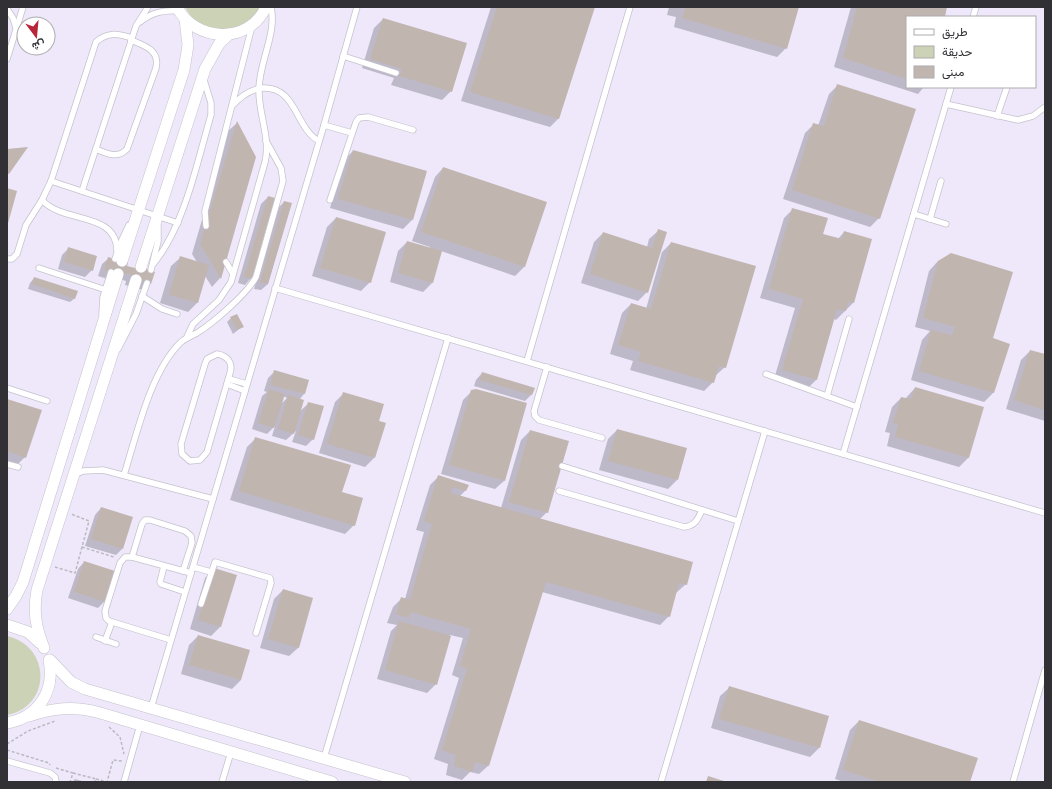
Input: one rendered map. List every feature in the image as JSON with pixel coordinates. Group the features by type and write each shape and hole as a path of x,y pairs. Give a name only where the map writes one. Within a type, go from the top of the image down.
{"street":[{"path":"180,13 201,31 210,34 229,34 241,31 252,24 266,7"},
{"path":"118,257 138,210 184,70 188,45 180,13"},
{"path":"140,267 203,75 211,56 229,34"},
{"path":"7,609 23,582 103,325 115,273"},
{"path":"142,281 110,361 37,590 34,605 35,620 44,648 50,660 71,682 85,689 405,782"},
{"path":"7,625 28,632 37,639 44,648"},
{"path":"29,716 46,697 50,685 50,660"},
{"path":"7,723 18,721 46,710 63,707 80,708 231,751 319,780 332,782"}],"lane":[{"path":"82,191 136,26 148,7"},
{"path":"124,475 160,368 170,354 187,337 193,324 227,290 233,274 265,162 267,148 260,109 259,88 261,71 272,25 271,7"},
{"path":"151,708 324,125 357,7"},
{"path":"527,361 630,7"},
{"path":"7,9 16,26"},
{"path":"136,26 145,18 155,13 167,10 180,13"},
{"path":"206,226 206,211 252,24"},
{"path":"7,59 16,31"},
{"path":"7,259 12,259 17,254 26,226 51,182 96,42 101,37 114,33 132,39 152,50 157,58 156,68 127,149 124,152 114,156 96,149"},
{"path":"343,56 396,73"},
{"path":"154,263 168,244 178,223 211,115 211,103 203,75"},
{"path":"232,106 239,98 259,88 269,88 280,91 288,98 308,132 319,141"},
{"path":"843,454 951,88"},
{"path":"997,116 1007,88"},
{"path":"946,104 1009,119 1026,119 1045,108"},
{"path":"330,200 357,120 365,116 413,130"},
{"path":"324,125 352,133"},
{"path":"187,337 197,333 231,305 248,289 256,277 283,182 281,168 266,141"},
{"path":"930,219 941,181"},
{"path":"51,182 178,223"},
{"path":"42,200 54,210 105,226 115,236 118,257"},
{"path":"914,214 946,224"},
{"path":"152,270 158,241 157,216"},
{"path":"226,262 233,274"},
{"path":"39,268 106,290"},
{"path":"103,325 102,306 106,290 115,273"},
{"path":"110,361 129,330 142,296 142,281"},
{"path":"275,288 1045,513"},
{"path":"142,296 162,309 177,314"},
{"path":"827,396 849,319"},
{"path":"324,758 448,338"},
{"path":"217,354 227,358 232,368 228,381 207,452 200,460 190,461 182,454 182,444 207,359 217,354"},
{"path":"547,367 534,411 535,416 539,420 602,438"},
{"path":"766,374 857,407"},
{"path":"228,381 247,384"},
{"path":"228,381 245,391"},
{"path":"7,388 47,401"},
{"path":"661,782 765,431"},
{"path":"7,464 18,468"},
{"path":"562,466 738,521"},
{"path":"74,476 93,469 124,475 213,499"},
{"path":"559,491 684,527 689,527 696,522 702,510"},
{"path":"132,557 142,524 145,520 150,520 186,531 191,536 192,543 183,571"},
{"path":"171,640 112,622 106,618 104,614 122,560 129,556 191,573"},
{"path":"201,604 214,563 218,561 271,580 256,633"},
{"path":"164,566 160,582 161,584 185,592"},
{"path":"193,567 211,572"},
{"path":"105,641 112,622"},
{"path":"96,637 116,644"},
{"path":"1013,782 1045,670"},
{"path":"7,730 18,721"},
{"path":"124,782 140,724"},
{"path":"222,782 231,751"},
{"path":"7,761 50,773 55,777 56,782"}],"path":[{"path":"45,564 75,573 89,521 62,510"},
{"path":"82,547 122,560"},
{"path":"7,744 28,731 56,720"},
{"path":"103,724 115,730 120,737 124,753 122,762"},
{"path":"73,773 107,782 114,760"}],"shaded area":[{"path":"7,7 1045,7 1045,782 7,782"}],"green space":[{"path":"185,7 265,7 235,32 206,27 200,24 190,15"},
{"path":"7,636 21,642 32,651 38,663 40,676 38,689 32,700 22,709 7,715"}],"building":[{"path":"497,7 595,7 559,119 470,92"},
{"path":"681,7 799,7 787,49 682,18 685,9"},
{"path":"857,7 947,7 945,16 906,16 906,79 843,58"},
{"path":"383,18 467,43 452,92 399,76 402,69 370,59"},
{"path":"837,84 916,109 880,219 792,190 813,123 824,126"},
{"path":"237,121 256,157 221,279 200,244"},
{"path":"28,147 9,174 7,173 7,149"},
{"path":"353,150 427,171 413,220 338,199"},
{"path":"443,167 547,202 525,267 421,232"},
{"path":"7,188 17,191 7,227"},
{"path":"268,196 275,198 252,279 244,277"},
{"path":"284,201 292,203 268,284 260,282"},
{"path":"792,208 828,218 823,234 842,239 844,231 872,239 854,303 848,302 846,311 837,309 817,380 782,370 803,299 769,289"},
{"path":"336,217 386,232 371,283 320,268"},
{"path":"658,229 667,232 648,293 590,274 603,232 652,248"},
{"path":"407,241 442,251 433,283 398,273"},
{"path":"671,242 756,266 726,368 719,366 714,383 638,361 641,352 618,345 631,303 651,309"},
{"path":"68,247 97,256 93,271 64,262"},
{"path":"951,253 1013,272 993,338 1010,344 994,393 919,371 931,330 952,335 955,327 923,318 938,261"},
{"path":"180,256 209,265 198,303 169,295"},
{"path":"108,257 128,263 127,266 135,268 136,265 155,272 151,284 131,278 132,275 125,273 124,276 104,270"},
{"path":"34,277 78,291 75,299 32,284"},
{"path":"237,314 244,327 237,330 230,317"},
{"path":"1030,350 1045,354 1045,410 1014,400"},
{"path":"274,370 309,380 305,394 270,385"},
{"path":"482,372 535,388 532,395 480,380"},
{"path":"915,387 984,407 969,458 895,437 898,424 893,423 901,397 911,399"},
{"path":"269,389 285,394 274,428 258,423"},
{"path":"476,389 527,403 505,481 449,465 471,390"},
{"path":"343,392 384,404 379,421 386,423 375,458 327,444"},
{"path":"288,395 304,400 294,434 278,429"},
{"path":"7,399 42,410 26,458 7,451"},
{"path":"308,402 324,406 314,440 298,435"},
{"path":"617,429 687,448 678,480 608,461"},
{"path":"530,430 569,441 548,513 509,502"},
{"path":"255,437 351,465 342,492 363,498 355,526 239,491"},
{"path":"438,475 469,485 466,491 452,487 451,493 693,562 687,585 679,583 670,617 546,582 489,766 475,762 472,772 454,766 456,755 442,750 467,669 460,666 471,629 410,612 409,618 396,614 401,597 410,600 432,524 424,521"},
{"path":"101,507 133,517 123,549 91,539"},
{"path":"84,561 115,571 106,602 74,592"},
{"path":"214,568 237,575 221,627 198,620"},
{"path":"283,589 313,598 299,648 268,639"},
{"path":"399,621 451,636 437,685 385,670"},
{"path":"198,635 250,650 241,680 189,665"},
{"path":"729,686 829,716 820,748 719,719"},
{"path":"859,720 978,758 970,782 880,782 843,770"},
{"path":"708,776 727,782 706,782"}]}
